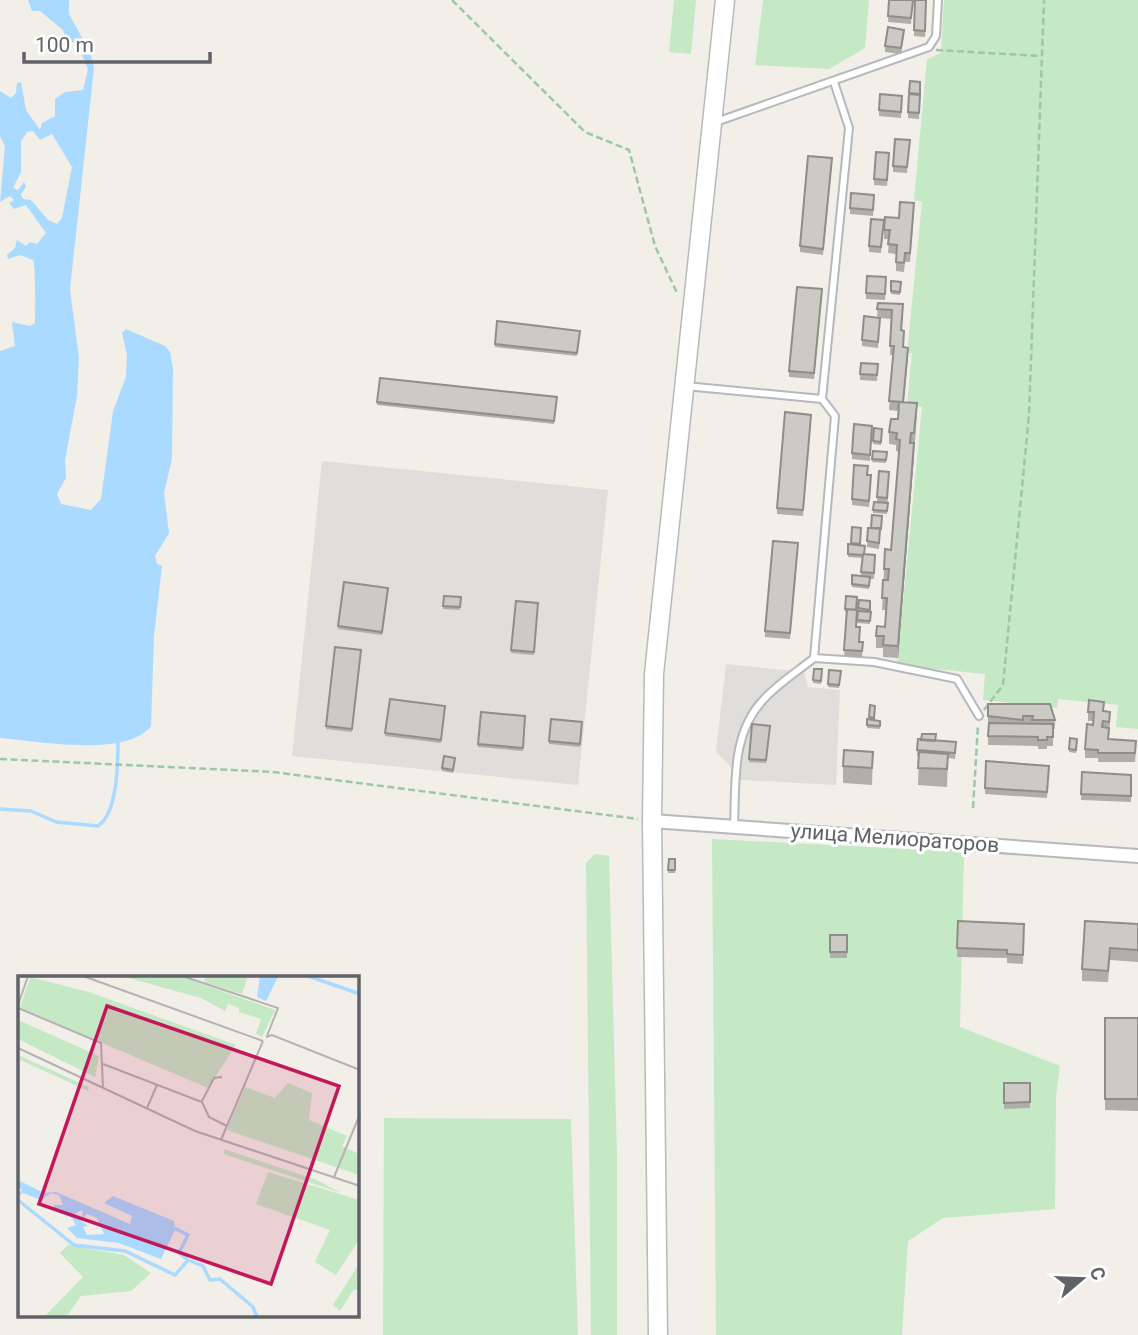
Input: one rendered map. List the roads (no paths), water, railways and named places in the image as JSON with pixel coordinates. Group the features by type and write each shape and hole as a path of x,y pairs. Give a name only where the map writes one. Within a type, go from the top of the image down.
{"main road":[{"path":"658,1335 652,821 654,674 725,0"}],"street":[{"name":"улица Мелиораторов","path":"652,821 1138,856"}],"lane":[{"path":"711,124 929,47 936,36 939,0"},
{"path":"814,658 835,416 822,399 849,128 834,82"},
{"path":"683,386 822,399"},
{"path":"734,826 739,745 748,720 764,698 814,658 874,662 957,679 979,716"}],"water":[{"path":"28,0 69,0 69,14 90,52 94,68 70,289 79,358 77,396 65,460 66,478 57,494 61,504 91,510 101,499 113,411 126,377 127,355 122,333 126,329 165,346 170,352 173,369 172,459 164,493 169,533 155,556 157,564 162,566 154,636 151,726 139,736 102,745 0,738 0,351 15,346 12,322 30,326 35,323 33,260 20,255 8,259 7,255 15,248 17,240 26,246 30,242 37,244 46,233 26,205 14,209 9,203 14,200 10,196 0,202 5,146 0,136 0,91 11,98 16,93 17,83 21,82 26,110 40,130 42,123 55,116 55,99 65,92 83,90 88,69 77,43 67,41 63,30 40,11 32,11","holes":["33,131 40,140 52,134 72,167 62,218 57,224 48,220 31,200 23,199 21,194 26,187 24,182 18,190 13,188 21,172 21,141 27,132"]}],"waterway":[{"path":"0,809 31,811 56,822 98,826 105,819 113,799 118,738"}]}
